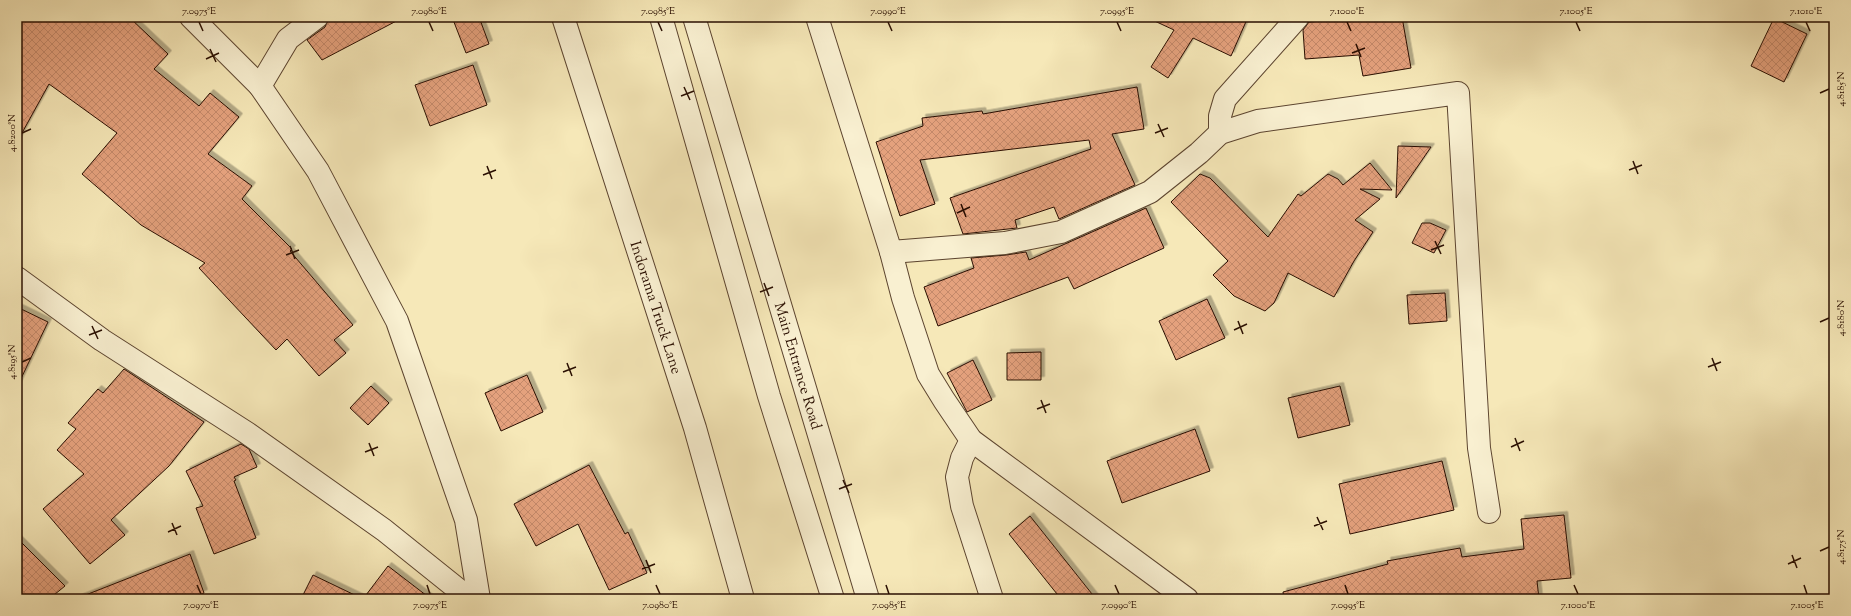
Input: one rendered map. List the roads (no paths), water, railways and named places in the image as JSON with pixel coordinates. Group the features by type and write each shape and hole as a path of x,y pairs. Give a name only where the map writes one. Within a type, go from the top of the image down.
{"street":[{"path":"191,17 260,86 318,171 397,321 466,520 480,599"},
{"path":"260,86 288,39 317,17"},
{"name":"Indorama Truck Lane","path":"563,17 695,428 743,599"},
{"path":"661,17 769,396 833,599"},
{"name":"Main Entrance Road","path":"694,17 868,599"},
{"path":"817,17 891,252 903,298 928,374 971,440 1187,599"},
{"path":"1220,133 1220,116 1225,99 1298,17"},
{"path":"891,252 1005,243 1061,232 1150,192 1199,153 1220,133 1258,121 1458,93 1479,448 1488,512"},
{"path":"17,278 102,340 247,433 332,493 384,530 470,599"},
{"path":"971,440 962,458 957,477 962,506 992,599"}]}
